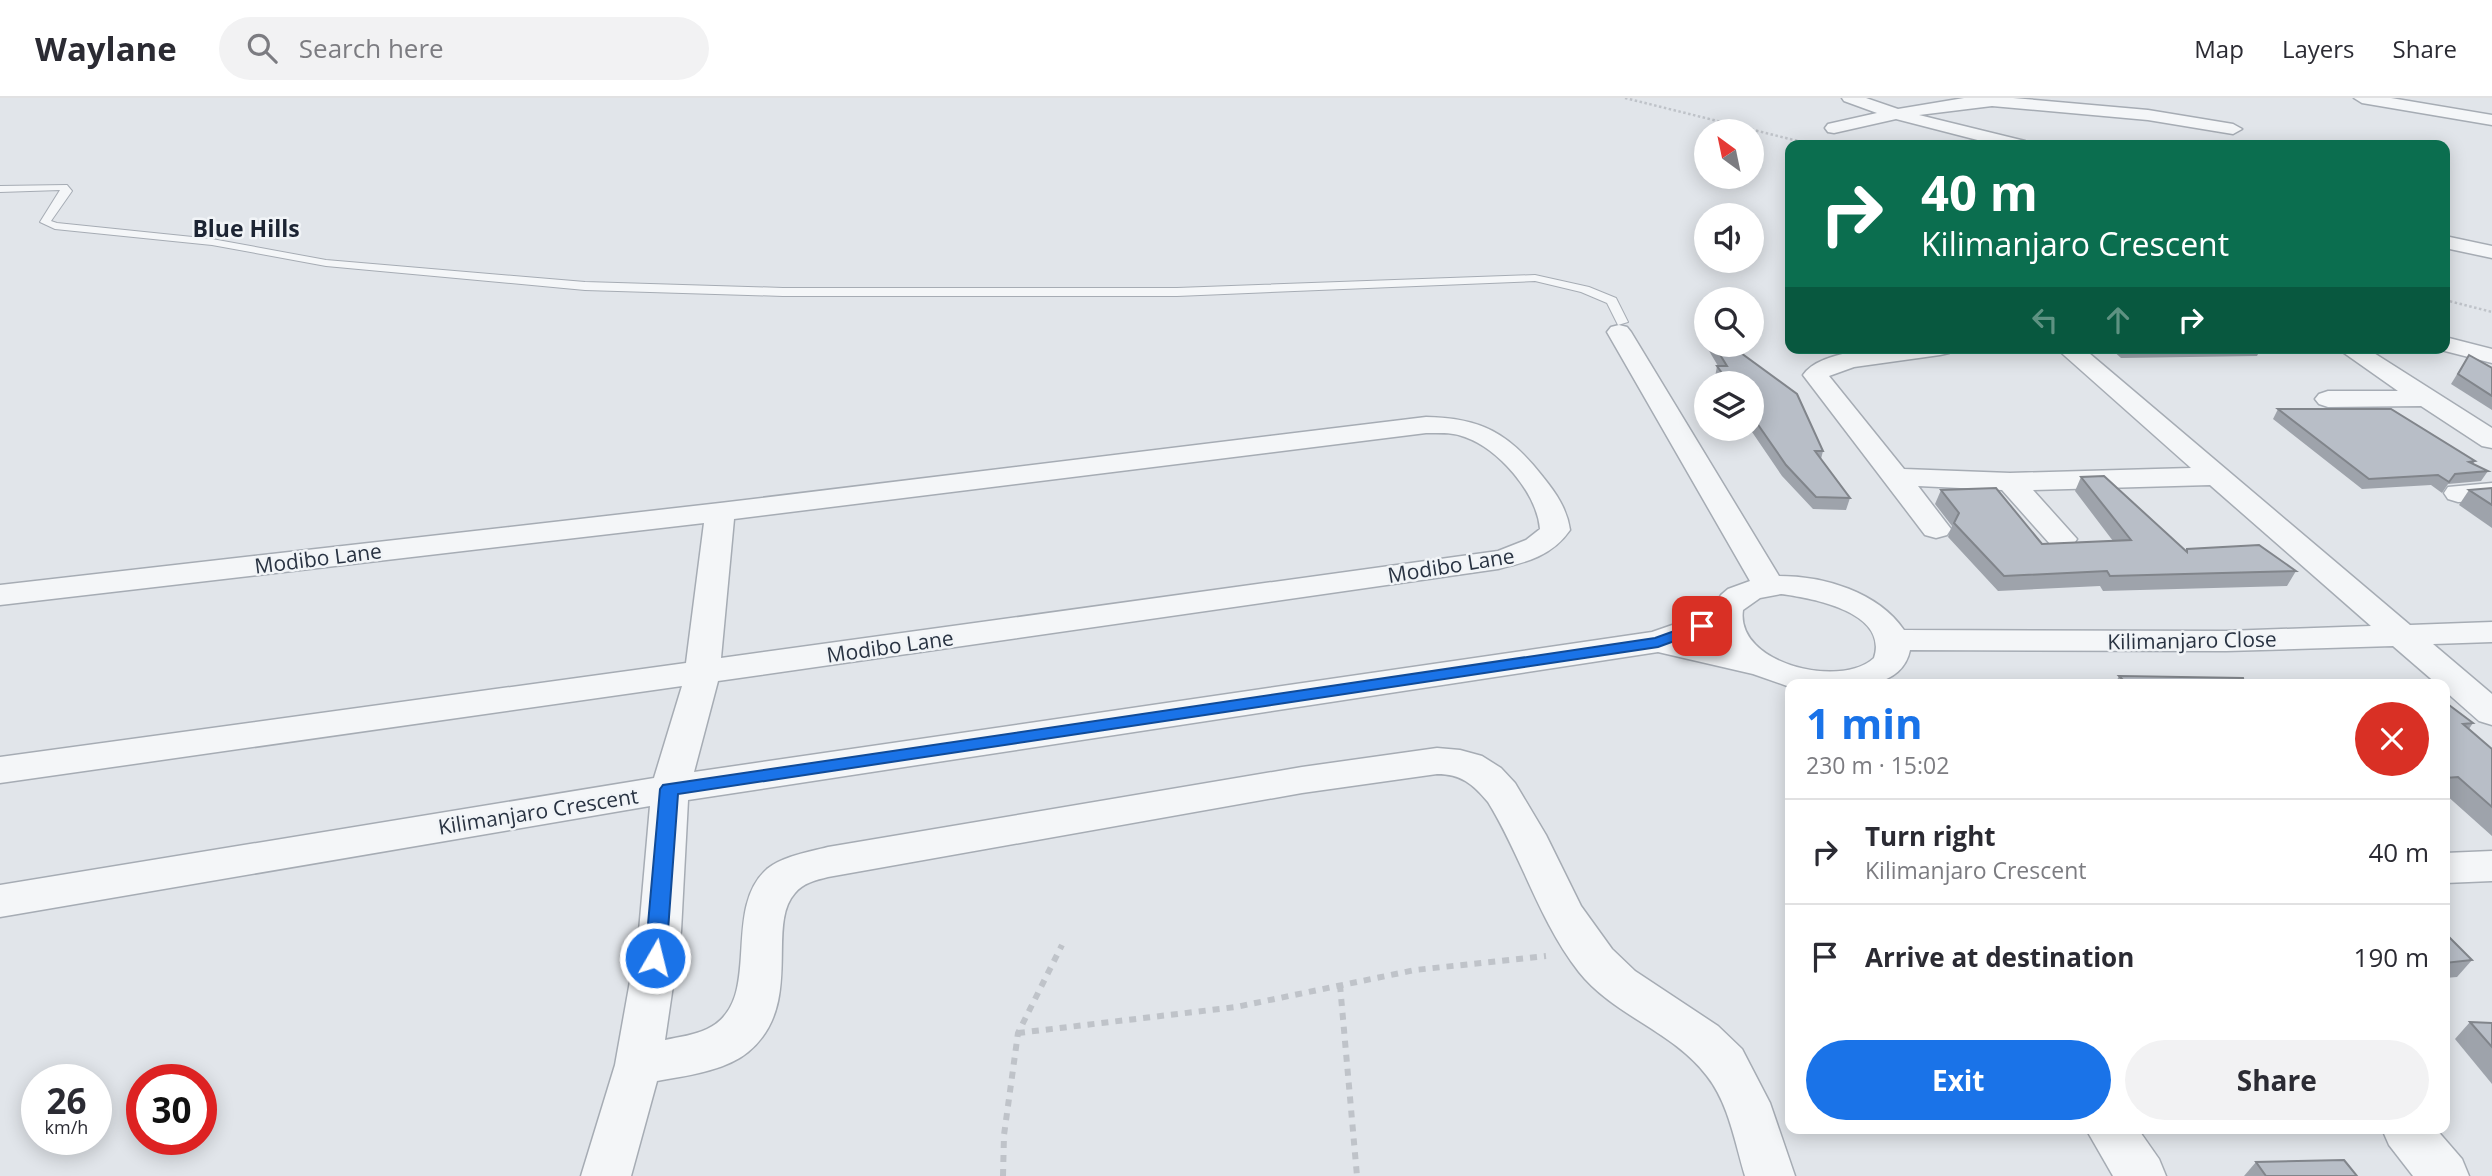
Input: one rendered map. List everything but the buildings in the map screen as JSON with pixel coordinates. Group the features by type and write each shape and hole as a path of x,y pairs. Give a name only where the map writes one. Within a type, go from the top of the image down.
{"street":[{"path":"1850,98 1939,127 1997,140"},
{"path":"2362,98 2426,104 2492,120"},
{"path":"1834,128 1964,103 2002,102 2148,115 2233,129"},
{"path":"2450,244 2476,255"},
{"path":"1620,327 1769,586"},
{"path":"2450,345 2492,356"},
{"path":"1899,354 1838,363 1815,374 1936,528"},
{"path":"2075,354 2492,713"},
{"path":"2358,354 2492,440"},
{"path":"2328,399 2427,398"},
{"name":"Modibo Lane","path":"0,595 720,512 1121,461 1403,428 1450,425 1479,432 1514,456 1548,502 1554,517 1555,530 1545,543 1535,549 1498,561 0,770"},
{"path":"1896,477 2010,482 2218,477"},
{"path":"2010,482 2062,540"},
{"path":"2458,493 2492,492"},
{"path":"606,1176 638,1065 660,931 670,789 694,711 702,673 720,512"},
{"path":"1799,679 1765,667 1743,652 1728,635 1724,618 1726,608 1737,596 1769,586 1809,587 1837,595 1872,615 1882,623 1892,640 1893,657 1882,671 1862,679"},
{"name":"Kilimanjaro Crescent","path":"0,901 670,789 1658,642 1724,618"},
{"name":"Kilimanjaro Close","path":"1892,640 2226,641 2492,632"},
{"name":"Kilimanjaro Crescent","path":"1658,642 1765,667"},
{"path":"638,1065 717,1046 738,1033 748,1021 761,984 766,909 771,893 788,876 800,870 828,862 1105,814 1437,761 1472,766 1501,790 1565,917 1589,951 1619,984 1704,1043 1723,1060 1746,1103 1770,1176"},
{"path":"2450,868 2492,866"},
{"path":"2113,1134 2141,1176"},
{"path":"2410,1134 2444,1176"}],"lane":[{"path":"0,189 62,187 67,191 45,222 55,226 212,242 326,263 585,286 783,292 1177,292 1535,278 1586,289 1612,301 1620,327"}],"path":[{"path":"1625,98 1796,140"},
{"path":"2450,301 2492,312"},
{"path":"1003,1176 1004,1135 1018,1032 1062,945"},
{"path":"1018,1032 1236,1007 1415,970 1589,951"},
{"path":"1340,985 1357,1176"}],"district":[{"name":"Blue Hills","path":"246,228"}],"route":[{"path":"655,958 660,931 670,789 1658,642 1702,626"}]}
